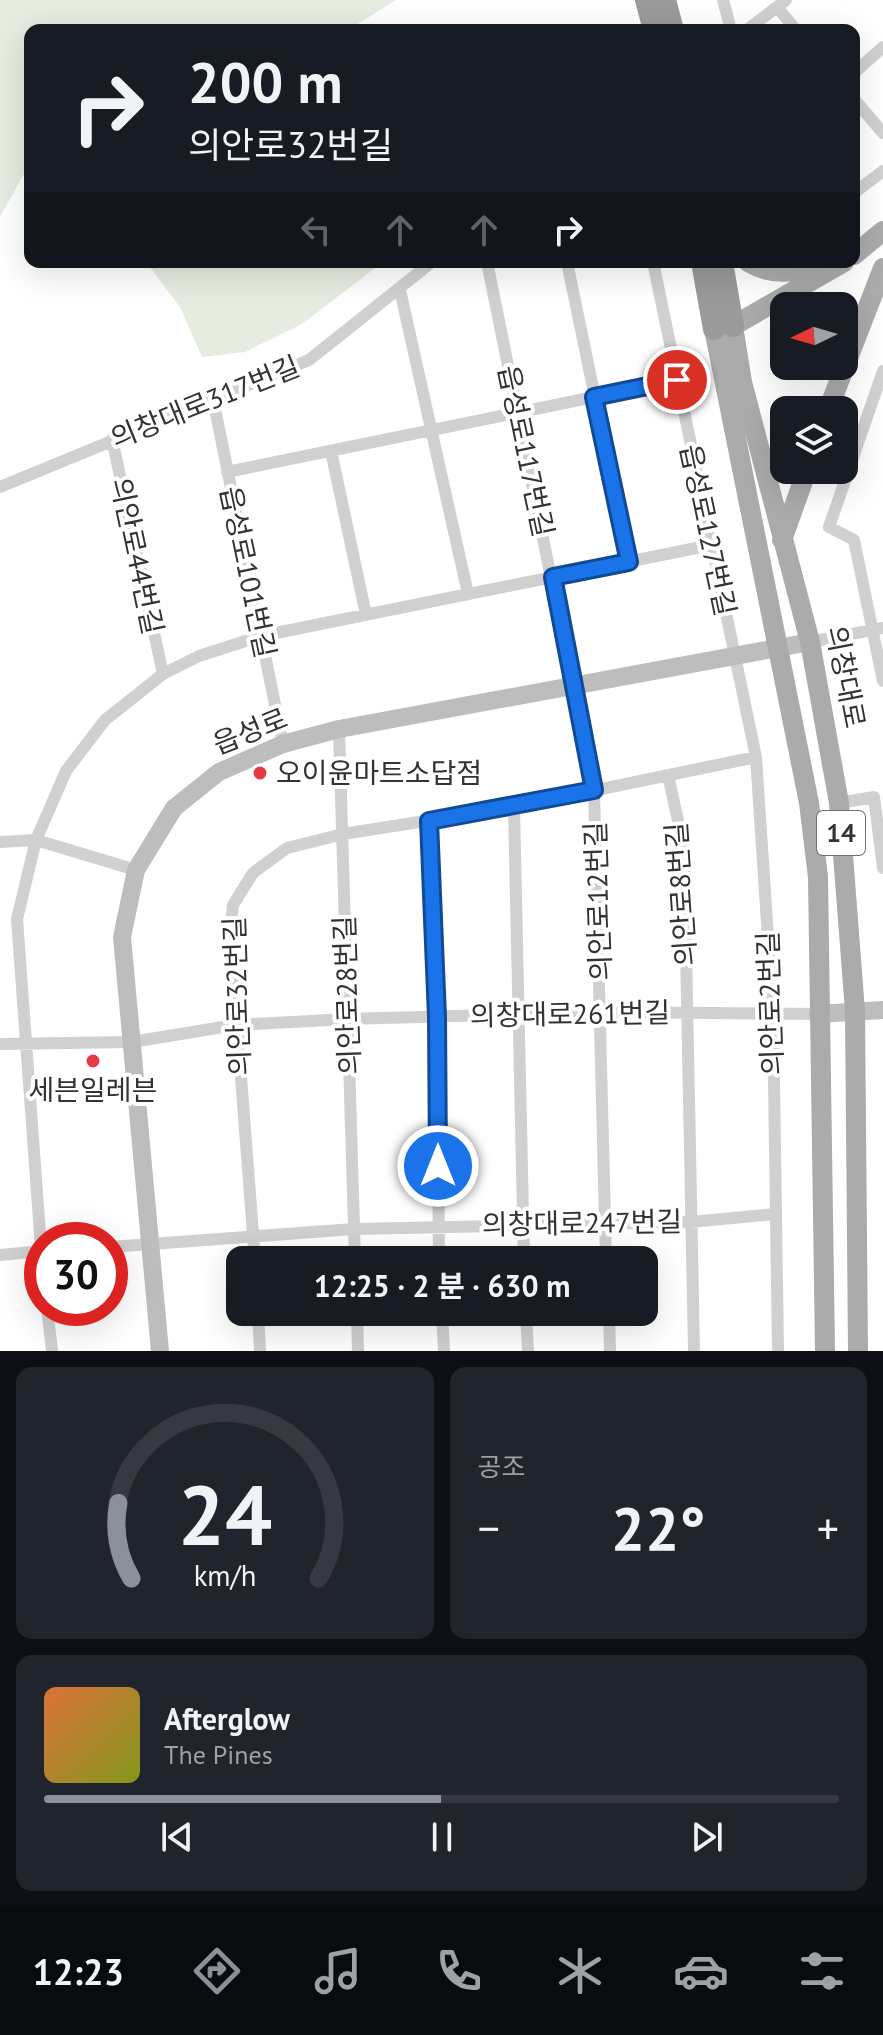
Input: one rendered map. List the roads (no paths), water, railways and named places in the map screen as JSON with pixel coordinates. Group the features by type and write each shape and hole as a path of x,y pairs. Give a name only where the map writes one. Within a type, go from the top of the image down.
{"highway":[{"path":"646,0 652,24"},
{"path":"665,0 671,24"},
{"name":"의창대로","path":"704,268 724,328"},
{"name":"의창대로","path":"722,268 724,328"}],"main road":[{"path":"860,240 883,224"},
{"path":"860,250 883,231"},
{"path":"764,268 777,273 806,268"},
{"path":"724,328 833,268"},
{"path":"833,396 883,268"},
{"name":"의창대로","path":"724,328 742,382 810,642 839,803 855,1011 858,1351"},
{"name":"의창대로","path":"724,328 778,648 809,803 818,877 825,1351"},
{"path":"782,540 802,484"},
{"name":"읍성로","path":"160,1351 122,937 136,870 174,808 219,772 283,744 339,729 810,642"},
{"path":"818,1014 883,1010"}],"street":[{"path":"723,0 729,24"},
{"path":"755,24 781,3 793,24"},
{"path":"860,68 883,47"},
{"path":"860,106 883,133"},
{"path":"860,188 883,171"},
{"name":"의창대로317번길","path":"0,487 309,360 425,268"},
{"name":"읍성로117번길","path":"488,268 574,688"},
{"path":"568,268 629,562"},
{"name":"읍성로127번길","path":"654,268 734,657"},
{"path":"400,290 468,594"},
{"path":"883,371 829,527 854,540 878,629 883,681"},
{"path":"227,472 677,380"},
{"name":"읍성로101번길","path":"213,399 283,744"},
{"path":"868,416 883,421"},
{"name":"의안로44번길","path":"112,439 163,674"},
{"path":"331,451 366,615"},
{"name":"의안로44번길","path":"39,1222 17,919 36,840 66,771 105,720 163,674 199,656 261,636 711,545"},
{"path":"810,642 878,629"},
{"name":"의안로2번길","path":"734,657 756,757 773,1013 778,1351"},
{"name":"의안로12번길","path":"574,688 594,790 606,1246"},
{"name":"의안로28번길","path":"339,729 355,1246"},
{"name":"의안로32번길","path":"254,1246 230,934 233,905 253,873 287,848 343,834 514,807 756,757"},
{"name":"의안로8번길","path":"668,775 684,848 694,1351"},
{"path":"839,803 874,797 883,786"},
{"path":"874,797 883,868"},
{"path":"514,807 523,1246"},
{"path":"429,821 437,1017 439,1246"},
{"path":"0,842 36,840 136,870"},
{"name":"의창대로261번길","path":"0,1044 132,1042 235,1025 347,1019 601,1012 818,1014"},
{"name":"의창대로247번길","path":"128,1246 354,1229 605,1221 691,1222 774,1214"},
{"path":"0,1255 24,1254"},
{"path":"49,1326 52,1351"},
{"path":"259,1326 260,1351"},
{"path":"357,1326 358,1351"},
{"path":"443,1326 444,1351"},
{"path":"527,1326 528,1351"},
{"path":"609,1326 610,1351"}],"place":[{"name":"오이윤마트소답점","path":"260,773"},
{"name":"세븐일레븐","path":"93,1061"}]}
